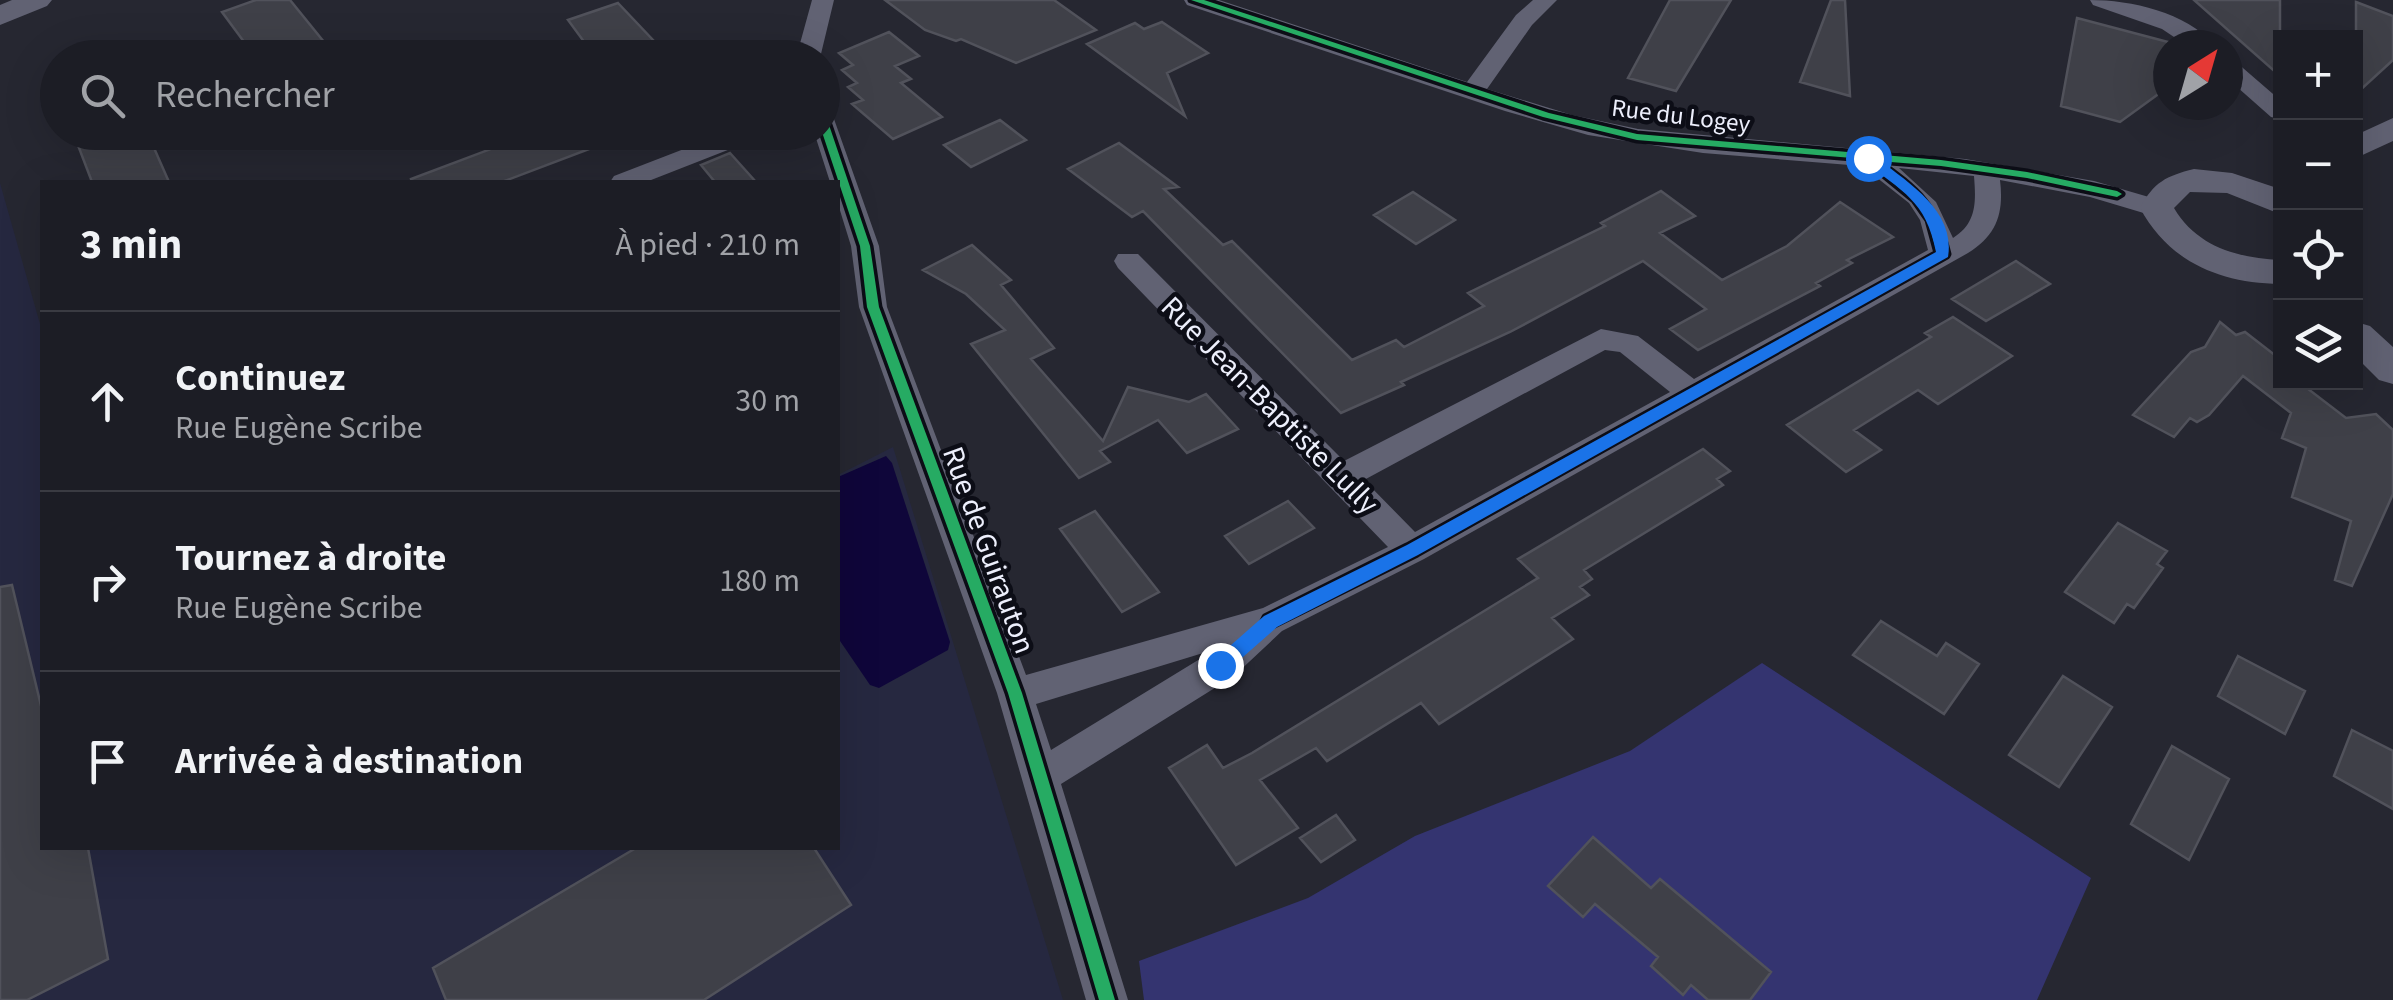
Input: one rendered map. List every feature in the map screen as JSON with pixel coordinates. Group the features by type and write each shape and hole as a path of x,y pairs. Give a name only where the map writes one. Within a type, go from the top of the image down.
{"street":[{"path":"0,16 37,0"},
{"path":"813,40 823,0"},
{"name":"Rue du Logey","path":"1195,0 1546,115 1637,137 1986,170 2117,194 2157,208"},
{"path":"1263,20 1285,0"},
{"path":"1472,92 1524,20 1546,0"},
{"path":"2101,0 2179,30"},
{"path":"2243,80 2273,106"},
{"path":"2363,144 2393,128"},
{"path":"628,180 706,150"},
{"name":"Rue de Guirauton","path":"832,150 865,246 873,306 1016,693 1107,1000"},
{"path":"1868,158 1928,206 1938,225 1943,254"},
{"path":"1038,776 1220,665 1270,622 1412,550 1943,254 1966,245 1980,232 1990,206 1986,170"},
{"path":"2273,197 2228,182 2205,180 2170,187 2160,196 2157,208 2175,236 2192,249 2240,269 2273,271"},
{"name":"Rue Jean-Baptiste Lully","path":"1128,261 1412,550"},
{"path":"1342,477 1601,339 1628,343 1692,393"},
{"path":"2363,342 2393,370"},
{"path":"1016,693 1065,683 1208,634 1270,622"}],"shaded area":[{"path":"0,183 40,324 40,850 840,850 840,474 893,447 1063,1000 0,1000"},
{"path":"886,456 892,463 950,642 948,650 879,688 870,685 840,641 840,476"},
{"path":"1762,663 2091,878 2037,1000 1144,1000 1139,961 1308,898 1415,836 1630,751"}],"building":[{"path":"256,0 290,0 322,40 243,40 222,12"},
{"path":"885,0 1054,0 1096,30 1016,63 961,39 956,41 925,30"},
{"path":"1670,0 1731,0 1676,91 1628,78"},
{"path":"1831,0 1845,0 1850,96 1800,82"},
{"path":"2194,0 2280,0 2280,30 2273,30 2273,70 2243,43 2243,30 2228,30"},
{"path":"2356,2 2393,16 2393,60 2363,88 2363,30 2356,30"},
{"path":"618,3 653,40 583,40 568,20"},
{"path":"2077,18 2153,38 2153,98 2120,122 2061,106"},
{"path":"1162,22 1208,53 1167,73 1185,116 1087,44 1135,23 1144,29"},
{"path":"889,32 919,56 895,66 911,79 901,83 942,117 893,139 852,104 863,100 848,87 857,83 842,70 853,65 840,53"},
{"path":"1000,120 1026,140 971,167 944,145"},
{"path":"1119,143 1178,187 1164,189 1223,245 1232,241 1352,360 1396,340 1404,347 1484,306 1468,293 1605,226 1601,223 1661,191 1695,216 1660,233 1722,280 1787,246 1840,202 1893,237 1847,260 1852,263 1816,283 1820,286 1698,350 1670,329 1706,309 1643,261 1510,332 1341,413 1143,211 1132,217 1068,169"},
{"path":"80,150 155,150 168,180 91,180"},
{"path":"488,150 586,150 507,180 411,179"},
{"path":"730,153 754,180 713,180 701,165"},
{"path":"1413,192 1455,220 1416,244 1374,215"},
{"path":"972,245 1011,280 1001,285 1054,348 1031,359 1103,441 1128,387 1189,402 1206,394 1238,429 1187,453 1158,420 1100,451 1110,462 1079,478 971,344 1005,330 966,294 923,270"},
{"path":"2016,261 2050,284 1986,321 1952,299"},
{"path":"1953,317 2012,356 1938,404 1918,390 1854,430 1881,450 1846,472 1787,425 1931,337 1925,333"},
{"path":"2220,322 2236,335 2245,332 2273,354 2273,390 2309,390 2346,418 2376,414 2393,430 2393,494 2352,586 2335,580 2351,521 2292,497 2306,448 2282,438 2291,413 2243,376 2209,415 2197,422 2190,418 2174,437 2133,415 2191,352 2205,347"},
{"path":"1703,449 1730,471 1717,479 1723,485 1584,570 1592,579 1580,587 1589,595 1552,618 1573,639 1439,724 1421,703 1327,761 1316,748 1260,780 1298,828 1236,865 1169,768 1207,745 1223,768 1252,753 1538,578 1518,559"},
{"path":"1288,501 1314,528 1249,564 1225,536"},
{"path":"1095,511 1159,592 1122,612 1060,529"},
{"path":"2118,523 2167,551 2157,564 2163,568 2134,608 2127,604 2114,623 2065,592"},
{"path":"12,585 40,702 40,850 88,850 108,959 27,1000 0,1000 0,587"},
{"path":"1881,621 1937,656 1946,643 1979,664 1944,714 1853,655"},
{"path":"2238,656 2305,691 2285,734 2218,696"},
{"path":"2063,676 2112,707 2059,787 2009,755"},
{"path":"2352,730 2393,751 2393,809 2334,776"},
{"path":"2172,746 2229,779 2189,860 2131,824"},
{"path":"1336,815 1355,840 1321,862 1300,838"},
{"path":"1593,837 1651,888 1660,879 1771,972 1750,1000 1708,1000 1691,985 1683,995 1651,966 1658,957 1595,904 1583,917 1548,886"},
{"path":"633,850 815,850 851,905 704,1000 446,1000 433,968"}],"cycle path":[{"path":"1195,0 1546,115 1637,137 1941,163 2027,175 2117,194"},
{"path":"832,150 865,246 873,307 1015,693 1107,1000"},
{"path":"1270,621 1412,550 1943,254 1933,220 1918,197 1868,158"}],"route":[{"path":"1220,665 1270,622 1412,550 1943,254 1938,225 1928,206 1868,158"}]}
